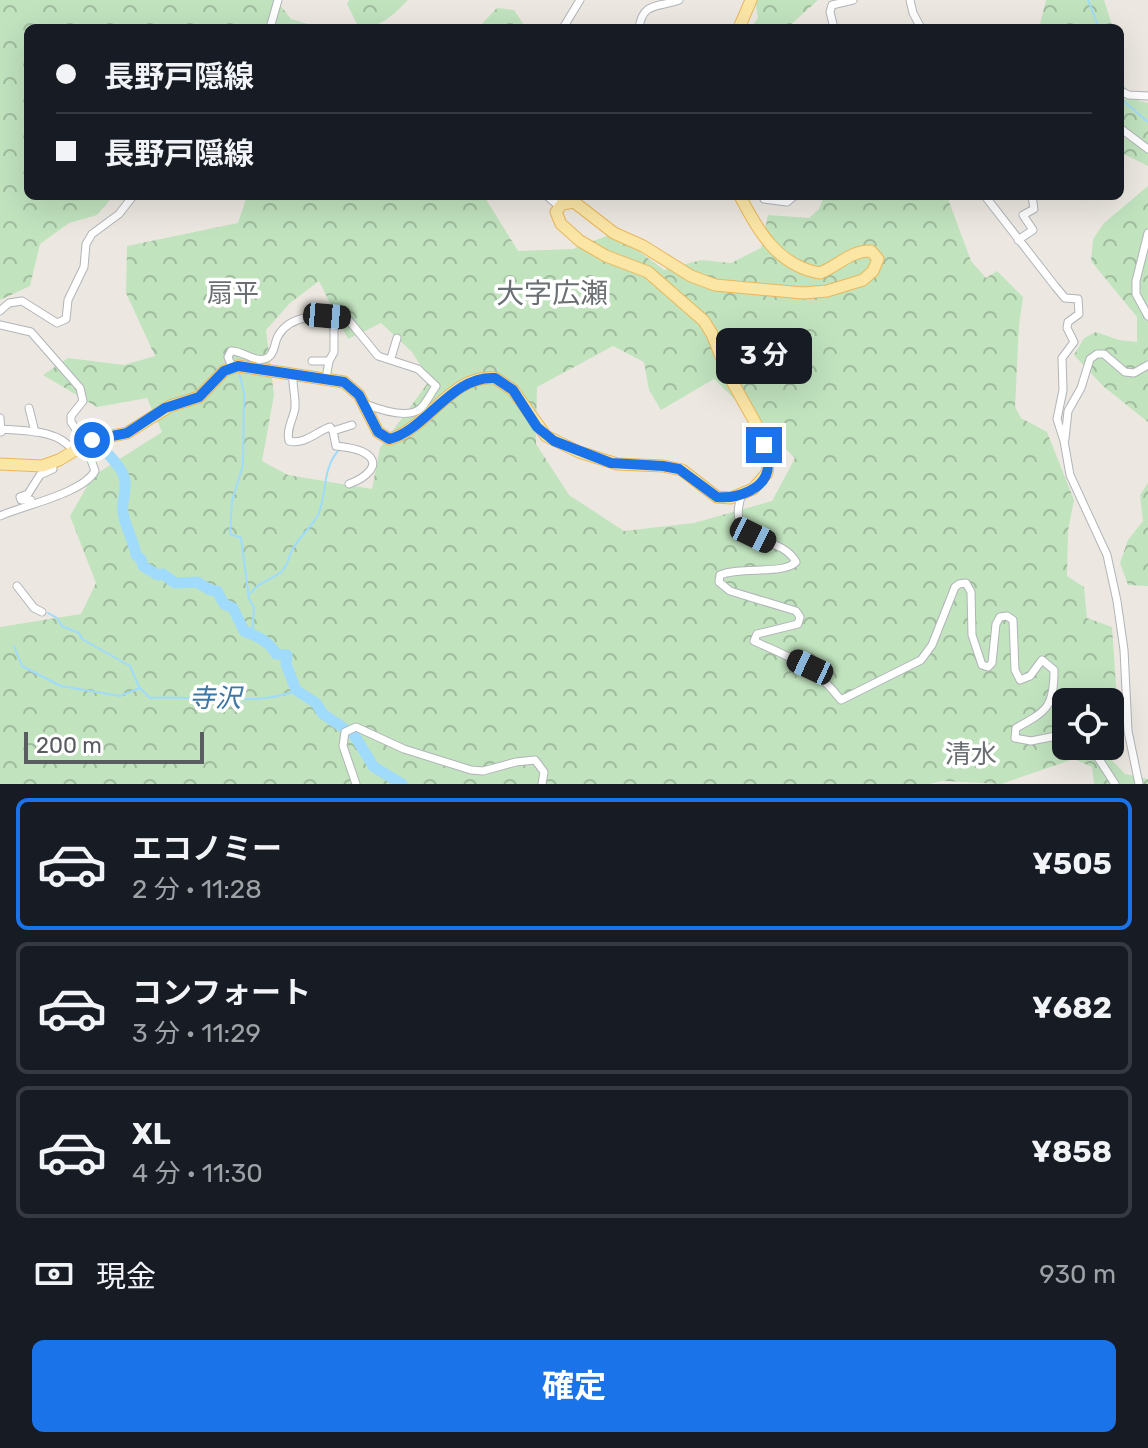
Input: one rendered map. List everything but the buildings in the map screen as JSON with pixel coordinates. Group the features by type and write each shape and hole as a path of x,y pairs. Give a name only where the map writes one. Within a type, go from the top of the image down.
{"main road":[{"path":"741,24 751,0"},
{"path":"3,463 26,467 52,463 85,443 127,433 165,408 199,397 220,374 232,367 326,378 348,384 363,403 378,432 392,439 454,393 479,380 495,378 513,390 540,430 560,445 617,464 679,469 717,497 731,498 757,487 764,479 767,456 756,423 728,374 708,327 648,272 606,256 573,236 558,220 556,212 566,202 574,202 614,233 643,246 691,276 715,285 814,293 860,281 873,271 878,259 871,251 862,250 820,273 793,265 776,252 743,200"}],"street":[{"path":"271,24 278,0"},
{"path":"565,24 580,0"},
{"path":"639,24 648,8 679,0"},
{"path":"833,24 832,5 853,0"},
{"path":"910,0 919,24"},
{"path":"1124,93 1148,96"},
{"path":"1124,131 1148,149"},
{"path":"0,311 9,303 22,301 57,323 66,319 68,300 84,267 86,244 92,234 119,214 130,200"},
{"path":"552,200 559,206"},
{"path":"991,200 1018,240 1065,298 1078,299 1080,304 1079,314 1068,322 1067,328 1074,342 1062,358 1063,390 1057,419 1070,475 1107,555 1124,650 1128,731 1139,784"},
{"path":"1018,240 1033,230 1023,215 1034,209 1033,200"},
{"path":"1148,233 1136,281 1136,294 1148,316"},
{"path":"232,367 228,357 231,351 237,350 259,360 266,358 273,352 283,330 299,318 347,318 378,356 418,369 436,386 421,409 414,412 379,410 363,403"},
{"path":"0,325 31,332 80,388 83,401 71,416 71,422 85,443 95,471 93,476 66,493 0,516"},
{"path":"326,378 334,352 334,325"},
{"path":"391,358 397,338"},
{"path":"1064,441 1068,411 1081,388 1090,359 1104,354 1125,372 1134,373 1148,365"},
{"path":"312,361 329,361"},
{"path":"293,374 291,389 296,403 287,433 289,441 295,443 309,439 316,432 330,427 336,446 362,451 370,457 370,472 363,479 349,484"},
{"path":"29,408 35,432"},
{"path":"0,418 0,431 35,432 59,439 73,451"},
{"path":"333,431 352,425"},
{"path":"35,502 21,500 20,497 28,494 40,475 53,469 52,463"},
{"path":"742,494 737,516 741,525 753,535 790,553 796,562 788,568 745,569 720,575 719,582 722,587 796,611 800,617 794,627 757,634 753,637 754,641 810,667 824,678 841,700 921,660 932,645 955,587 966,583 971,592 972,635 982,665 988,667 992,663 996,624 1000,617 1007,616 1013,620 1015,670 1020,680 1030,676 1042,660 1054,670 1053,688"},
{"path":"17,586 34,608 42,612"},
{"path":"1052,700 1048,708 1016,728 1015,738 1031,741 1052,737"},
{"path":"356,784 343,746 345,732 356,727 404,749 471,770 483,771 535,760 544,772 542,784"},
{"path":"1100,760 1115,784"}],"green space":[{"path":"0,0 276,0 291,19 308,24 24,24 24,200 110,200 97,215 69,223 40,244 30,286 0,300"},
{"path":"349,0 408,0 377,24 357,24 347,4"},
{"path":"755,0 818,0 791,24 754,24 758,18"},
{"path":"1046,0 1104,0 1112,24 1040,24"},
{"path":"497,8 514,10 523,24 482,24"},
{"path":"1124,86 1139,101 1148,103 1148,166 1124,154"},
{"path":"1148,186 1148,422 1103,386 1074,355 1084,338 1096,332 1137,342 1137,317 1091,261 1093,239 1104,223"},
{"path":"246,200 486,200 518,251 573,249 614,233 664,270 701,260 731,263 761,248 768,215 809,218 819,209 822,200 948,200 971,261 986,278 997,271 1023,297 1015,407 1021,418 1047,432 1074,500 1068,531 1067,576 1084,587 1087,618 1112,627 1116,688 1052,688 1052,760 1071,760 1001,784 943,781 929,784 0,784 0,627 81,614 96,583 70,516 93,476 162,432 147,398 97,407 43,375 68,358 124,365 155,356 126,293 127,246 238,223","holes":["319,281 348,339 381,323 412,352 430,380 380,448 372,489 288,475 262,461 274,395 266,330 290,303","613,346 644,362 649,390 661,410 714,379 795,458 772,501 694,523 624,531 569,495 536,444 537,387"]},
{"path":"1148,483 1148,586 1128,585 1120,563 1128,540 1143,521 1140,495"},
{"path":"1076,760 1112,760 1125,774 1148,779 1148,784 1094,784 1092,767"}],"waterway":[{"path":"1088,0 1097,24"},
{"path":"1124,101 1148,122"},
{"path":"239,372 244,393 243,465 232,501 230,534 241,538 249,599 254,607 252,634"},
{"path":"100,444 119,466 125,479 124,518 136,555 143,566 175,583 197,582 217,591 224,604 233,608 244,631 266,642 276,654 287,655 286,664 296,690 316,703 323,714 354,735 374,767 402,784"},
{"path":"251,593 283,570 295,545 315,520 321,507 329,466 338,451"},
{"path":"48,613 57,618 62,626 79,633 82,639 130,666 139,687"},
{"name":"寺沢","path":"14,646 22,666 61,686 120,696 140,688 150,698 265,698 296,690"}],"district":[{"name":"扇平","path":"233,293"},
{"name":"大字広瀬","path":"552,293"},
{"name":"清水","path":"971,754"}],"route":[{"path":"92,440 127,433 165,408 199,397 220,374 238,366 344,382 359,395 380,435 389,439 414,425 454,393 479,380 495,378 513,390 537,427 560,445 611,463 670,466 685,472 717,497 731,498 757,487 767,473 764,445"}]}
